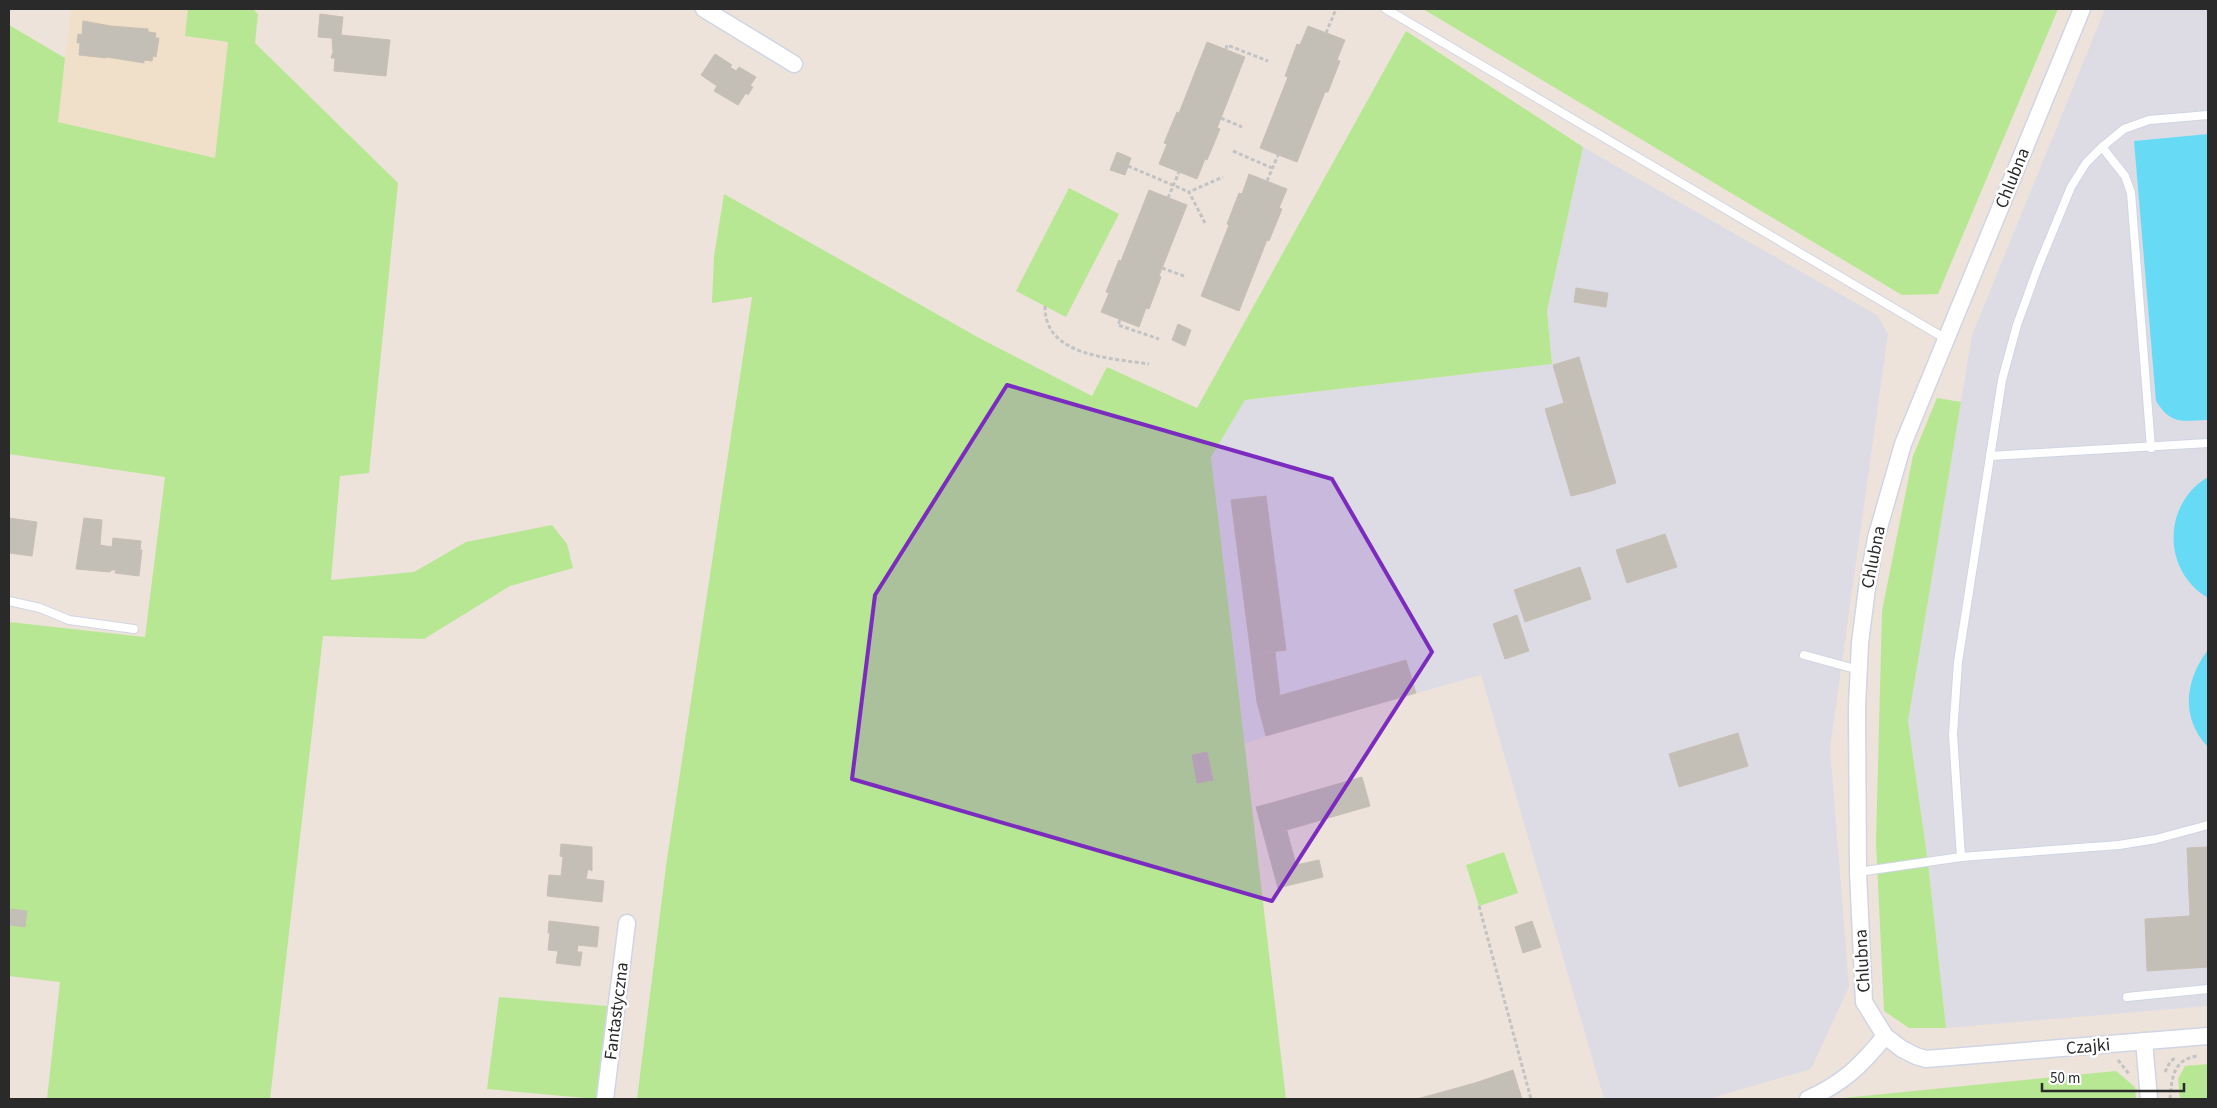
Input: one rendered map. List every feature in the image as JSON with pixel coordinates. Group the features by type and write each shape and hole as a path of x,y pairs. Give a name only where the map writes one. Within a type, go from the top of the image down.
{"street":[{"path":"704,9 794,64"},
{"name":"Chlubna","path":"1885,1036 1864,1002 1858,872 1857,706 1867,588 1884,504 1903,444 2082,9"},
{"name":"Fantastyczna","path":"605,1099 626,923"},
{"path":"1808,1099 1835,1085 1861,1065 1885,1036"},
{"name":"Czajki","path":"1885,1036 1902,1050 1926,1058 2208,1036"},
{"path":"2144,1041 2149,1099"}],"lane":[{"path":"1386,9 1946,339"},
{"path":"1961,858 1955,776 1954,700 1959,653 2002,380 2017,326 2038,267 2071,187 2086,163 2102,147 2124,130 2148,120 2208,115"},
{"path":"2102,147 2125,176 2131,193 2151,448"},
{"path":"1990,456 2151,448 2208,443"},
{"path":"9,601 40,608 69,620 134,629"},
{"path":"1804,655 1859,670"},
{"path":"1858,872 1961,858 2119,846 2156,839 2208,825"},
{"path":"2127,997 2208,989"}],"path":[{"path":"1326,33 1336,9"},
{"path":"1226,49 1228,45 1268,61"},
{"path":"1221,118 1242,128"},
{"path":"1233,151 1272,168"},
{"path":"1267,181 1278,155"},
{"path":"1128,166 1189,192 1205,223"},
{"path":"1168,198 1179,172"},
{"path":"1189,192 1223,177"},
{"path":"1162,268 1184,276"},
{"path":"1045,306 1044,318 1056,338 1085,354 1149,364"},
{"path":"1120,320 1118,325 1159,339"},
{"path":"1479,906 1531,1099"},
{"path":"2170,1099 2171,1078 2180,1064 2190,1057 2199,1056"}],"highlighted area":[{"path":"1007,385 1332,479 1432,652 1272,901 852,779 875,595"}],"shaded area":[{"path":"71,9 188,9 185,36 228,42 215,158 57,122"},
{"path":"2105,9 2208,9 2208,1006 1946,1028 1928,863 1908,721 1972,335"},
{"path":"1583,147 1877,315 1888,334 1830,748 1849,987 1811,1069 1708,1099 1604,1099 1481,675 1266,736 1244,744 1211,457 1245,400 1552,364 1547,311"}],"green space":[{"path":"188,9 253,9 258,14 255,43 398,183 369,473 340,476 331,580 414,572 466,542 552,525 567,544 573,568 510,586 424,639 323,636 270,1099 47,1099 60,982 9,976 9,622 145,637 165,477 9,454 9,25 65,58 58,122 215,158 228,42 185,36"},
{"path":"1423,9 2058,9 1938,294 1902,295"},
{"path":"1406,31 1583,147 1547,311 1552,364 1245,400 1211,457 1286,1099 637,1099 666,866 752,297 712,303 714,256 724,194 981,339 1092,396 1107,367 1197,408"},
{"path":"1069,188 1119,214 1066,317 1016,291"},
{"path":"1937,398 1961,402 1908,721 1928,863 1946,1028 1909,1028 1884,1011 1876,842 1882,611 1913,456"},
{"path":"1504,852 1518,893 1479,906 1466,865"},
{"path":"499,997 607,1006 596,1099 487,1089"},
{"path":"2208,1064 2208,1099 2180,1099 2178,1079 2185,1066"},
{"path":"2116,1071 2135,1087 2136,1099 1833,1099"}],"water":[{"path":"2208,134 2208,420 2184,421 2172,418 2161,409 2156,401 2134,141"},
{"path":"2208,477 2208,598 2193,586 2182,572 2173,538 2176,520 2182,504 2193,489"},
{"path":"2208,650 2208,747 2199,736 2193,724 2189,699 2194,674"}],"building":[{"path":"320,14 343,17 341,35 390,40 386,76 334,71 335,58 331,58 333,52 332,38 318,37"},
{"path":"83,21 111,26 148,29 148,32 156,33 155,38 159,38 156,57 153,56 152,61 144,60 144,63 79,55 80,43 77,43 78,34 82,35"},
{"path":"1308,26 1345,40 1337,60 1340,61 1328,92 1325,92 1297,162 1260,148 1288,77 1285,76 1297,44 1300,45"},
{"path":"1207,42 1245,57 1217,128 1220,129 1197,179 1159,164 1167,144 1164,143 1177,112 1179,113"},
{"path":"715,54 732,65 730,67 736,71 739,67 756,77 750,86 753,87 748,95 746,93 738,105 714,91 717,86 701,75"},
{"path":"1117,152 1131,158 1125,175 1110,170"},
{"path":"1249,174 1287,189 1279,208 1282,209 1269,241 1267,240 1239,311 1201,296 1229,225 1227,224 1239,193 1242,194"},
{"path":"1149,190 1187,205 1159,276 1161,277 1149,309 1146,308 1139,327 1101,312 1109,293 1106,292 1119,260 1121,261"},
{"path":"1576,288 1608,293 1606,307 1574,302"},
{"path":"1178,324 1191,330 1185,346 1172,340"},
{"path":"1579,357 1590,396 1564,403 1553,365"},
{"path":"1590,396 1608,457 1583,464 1564,403"},
{"path":"1564,403 1591,491 1571,496 1545,409"},
{"path":"1608,457 1616,483 1591,491 1583,464"},
{"path":"1266,496 1286,650 1251,655 1231,500"},
{"path":"9,518 37,522 32,556 9,553"},
{"path":"84,518 102,520 100,545 112,547 113,538 141,541 140,550 142,550 139,576 115,573 116,570 111,570 110,572 76,569"},
{"path":"1665,534 1677,567 1627,583 1616,550"},
{"path":"1580,567 1591,599 1525,622 1514,590"},
{"path":"1517,615 1529,651 1505,659 1493,624"},
{"path":"1275,652 1280,696 1257,702 1251,655"},
{"path":"1406,660 1416,693 1266,736 1257,702"},
{"path":"1738,733 1748,766 1679,787 1669,754"},
{"path":"1207,752 1213,780 1197,783 1192,755"},
{"path":"1362,777 1370,806 1283,831 1275,802"},
{"path":"1275,802 1283,831 1287,831 1296,865 1319,860 1323,877 1278,888 1256,807"},
{"path":"561,844 592,847 592,871 588,869 586,879 604,881 602,902 547,896 549,875 561,876 563,857 560,856"},
{"path":"2208,847 2208,967 2147,971 2145,919 2190,916 2187,848"},
{"path":"11,909 27,911 25,927 9,925"},
{"path":"549,921 599,927 597,947 578,945 577,952 582,952 580,966 556,963 558,951 548,950"},
{"path":"1532,921 1541,947 1523,953 1515,927"},
{"path":"1513,1070 1522,1099 1417,1099 1475,1083"}]}
